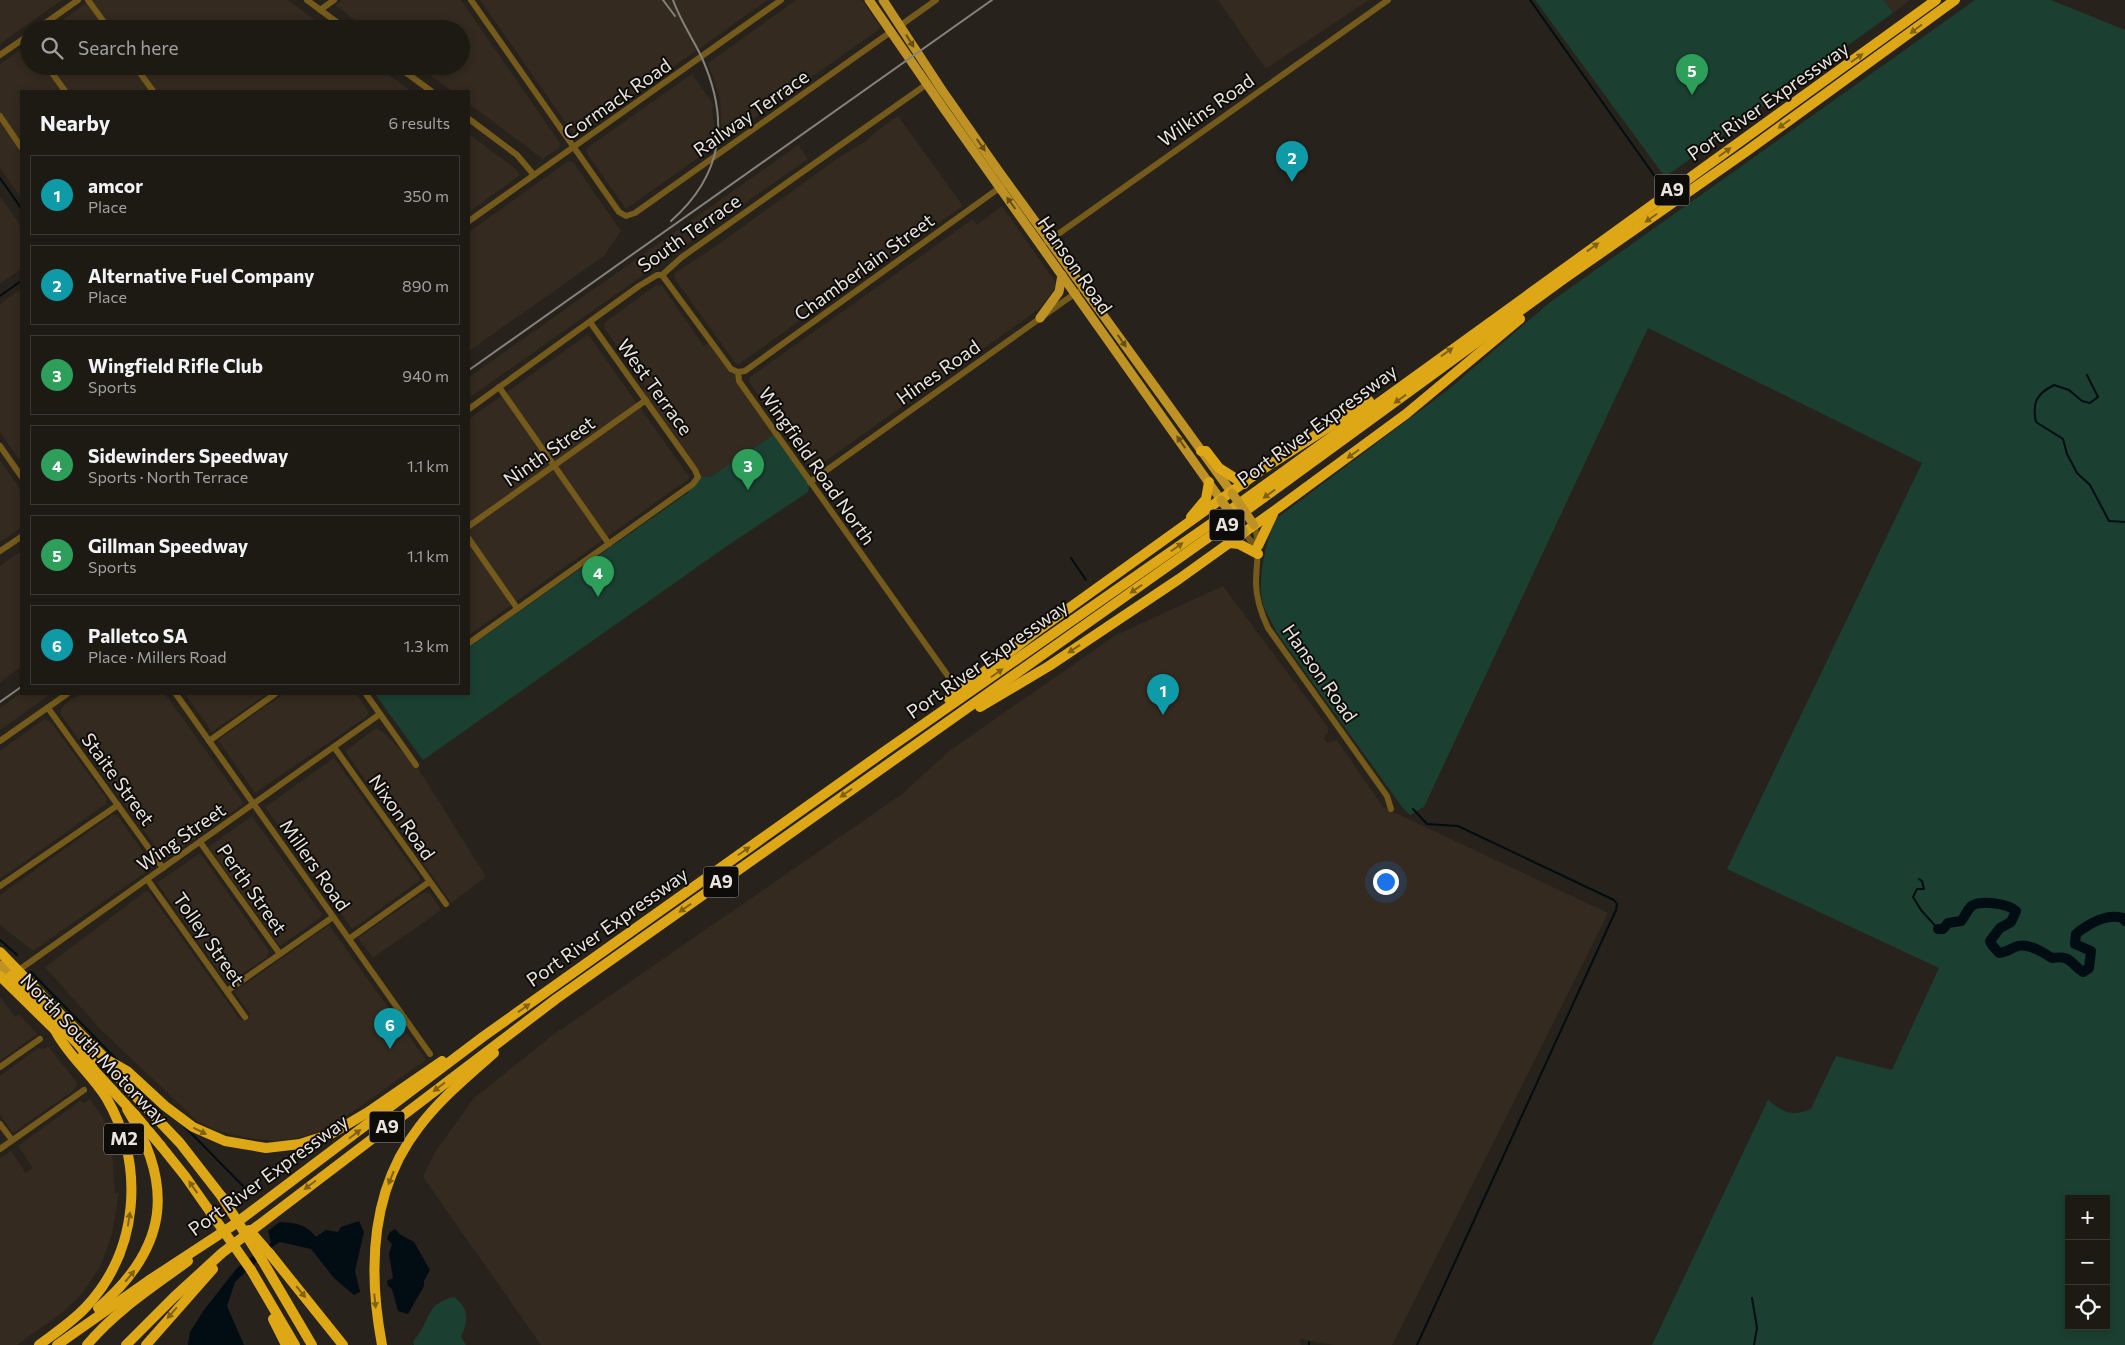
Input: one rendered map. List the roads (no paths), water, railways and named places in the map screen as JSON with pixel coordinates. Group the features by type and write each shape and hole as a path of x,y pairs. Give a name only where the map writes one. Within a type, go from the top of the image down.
{"highway":[{"name":"Port River Expressway","path":"56,1345 232,1226 484,1036 885,751 1222,516 1936,0"},
{"name":"Port River Expressway","path":"126,1345 205,1268 290,1200 534,1016 885,765 1249,509 1565,278 1747,151 1955,0"},
{"path":"885,765 1049,666 1180,579 1406,414 1473,360 1565,278"},
{"path":"885,751 1033,634 1244,484 1307,440 1394,386 1407,381"},
{"path":"1201,451 1206,452 1219,468 1244,484"},
{"path":"1181,529 1206,499 1209,482"},
{"path":"1229,543 1258,550 1274,511"},
{"name":"North South Motorway","path":"0,952 58,1013 106,1059 123,1082 180,1143 266,1257"},
{"path":"5,976 77,1043 114,1089 131,1115 149,1152 156,1178 157,1213 149,1245 143,1258 134,1273 114,1295 56,1345"},
{"name":"North South Motorway","path":"5,976 136,1116 185,1176 251,1270"},
{"path":"382,1345 375,1300 374,1258 380,1212 385,1193 398,1161 417,1129 443,1098 534,1016"},
{"name":"M2","path":"39,1345 70,1322 101,1289 115,1266 124,1244 132,1199 131,1170 126,1142 118,1122 106,1098 63,1046 54,1030"},
{"path":"106,1059 127,1070 165,1106 193,1127 225,1141 252,1146 282,1147 300,1144 331,1134 368,1112 430,1068 484,1036"},
{"path":"87,1345 100,1329 121,1311 232,1226"},
{"path":"146,1345 192,1290 241,1240"},
{"path":"266,1257 343,1345"},
{"name":"M2","path":"266,1257 312,1345"},
{"path":"251,1270 286,1345"},
{"name":"M2","path":"251,1270 295,1345"}],"main road":[{"name":"Hanson Road","path":"870,0 928,84 1046,243 1084,287 1254,525"},
{"name":"Hanson Road","path":"883,0 1004,185"},
{"path":"928,84 942,90"},
{"name":"Hanson Road","path":"1046,243 1062,275 1244,532"},
{"path":"1040,318 1059,292 1062,275"},
{"path":"0,965 5,976"}],"street":[{"path":"50,20 78,0"},
{"path":"88,0 102,20"},
{"path":"307,0 334,20"},
{"path":"320,10 334,0"},
{"path":"471,0 574,147"},
{"name":"Cormack Road","path":"470,220 781,0"},
{"path":"901,25 936,0"},
{"name":"Wilkins Road","path":"1046,243 1388,0"},
{"name":"Railway Terrace","path":"574,147 619,212 626,216 635,213 892,31"},
{"path":"0,55 20,42"},
{"path":"53,75 64,90"},
{"path":"141,75 151,90"},
{"path":"409,75 430,90"},
{"name":"South Terrace","path":"470,408 651,278 662,275 682,257 928,84"},
{"path":"0,116 20,146"},
{"path":"470,120 517,155 534,175"},
{"name":"Chamberlain Street","path":"738,372 745,371 1004,185"},
{"name":"Wingfield Road North","path":"662,275 722,358 732,369 738,372 739,381 948,676"},
{"name":"Hines Road","path":"810,482 1084,287"},
{"name":"West Terrace","path":"590,322 695,470 698,477 693,484 609,544"},
{"path":"470,642 609,544 499,388"},
{"name":"Ninth Street","path":"470,525 646,400"},
{"path":"0,446 20,475"},
{"name":"Hanson Road","path":"1254,525 1258,536 1256,585 1258,605 1268,628 1386,796 1390,808"},
{"name":"Hanson Road","path":"1244,532 1258,550"},
{"path":"0,551 20,538"},
{"path":"470,540 517,608"},
{"path":"0,742 66,695"},
{"name":"Millers Road","path":"177,695 430,1054"},
{"path":"209,740 274,695"},
{"path":"367,695 416,765"},
{"name":"Staite Street","path":"48,708 163,868"},
{"name":"Wing Street","path":"0,984 5,976 163,868 380,714"},
{"name":"Nixon Road","path":"334,747 446,904"},
{"path":"0,886 118,805"},
{"name":"Perth Street","path":"200,842 280,954"},
{"name":"Tolley Street","path":"147,879 245,1017"},
{"path":"349,939 429,882"},
{"path":"227,991 333,917"},
{"path":"0,1067 40,1039"},
{"path":"0,1149 84,1090"},
{"path":"0,1124 12,1140"}],"waterway":[{"path":"1530,0 1661,185"},
{"path":"0,178 20,207"},
{"path":"0,296 20,282"},
{"path":"2087,375 2098,397 2090,403 2082,401 2069,390 2054,385 2043,392 2035,404 2036,422 2063,439 2067,454 2077,473 2090,485 2109,521 2125,522"},
{"path":"1071,558 1086,580"},
{"path":"1413,809 1427,824 1458,826 1614,900 1617,904 1616,910 1417,1345"},
{"path":"1919,879 1922,881 1924,889 1917,889 1913,897 1921,910 1938,929"},
{"path":"1938,929 1943,929 1948,923 1961,921 1973,905 1989,903 2008,906 2016,911 2011,922 2000,928 1990,941 1999,953 2018,946 2027,946 2052,958 2067,959 2083,972 2089,968 2091,951 2075,944 2076,934 2092,923 2104,918 2117,917 2123,918 2125,921"},
{"path":"0,940 17,955"},
{"path":"31,972 118,1061"},
{"path":"184,1126 245,1188"},
{"path":"1752,1298 1757,1328 1754,1345"}],"railway":[{"path":"663,0 675,16"},
{"path":"671,221 702,185 711,166 716,146 718,125 711,81 702,58 673,0"},
{"path":"470,369 992,0"},
{"path":"0,702 20,688"}],"place":[{"name":"Gillman Speedway","path":"1692,95"},
{"name":"Alternative Fuel Company","path":"1292,182"},
{"name":"Wingfield Rifle Club","path":"748,490"},
{"name":"Sidewinders Speedway","path":"598,597"},
{"name":"amcor","path":"1163,715"},
{"name":"Palletco SA","path":"390,1049"}]}
